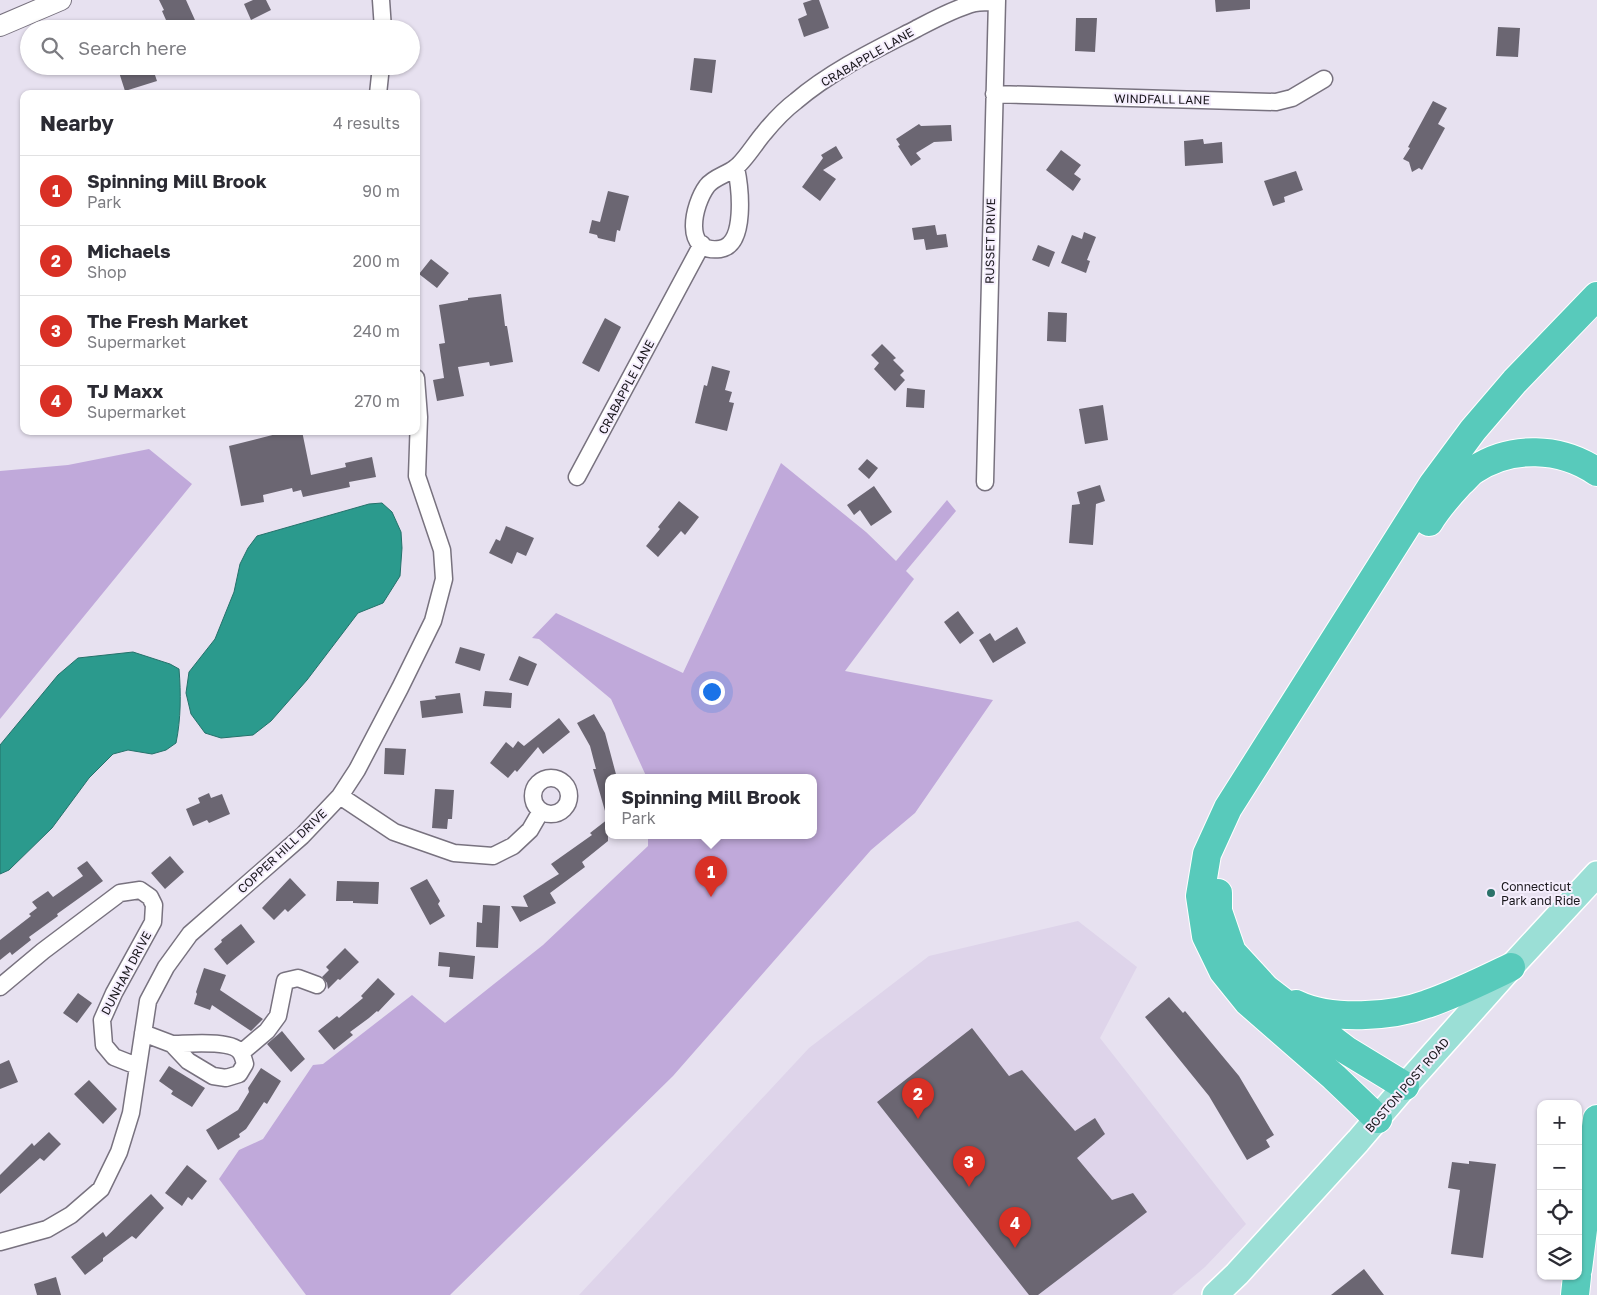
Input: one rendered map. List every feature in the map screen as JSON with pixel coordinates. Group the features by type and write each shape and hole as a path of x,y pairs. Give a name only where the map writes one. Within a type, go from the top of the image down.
{"highway":[{"path":"1378,1119 1334,1077 1248,1002 1224,971 1206,936 1200,896 1207,854 1228,808 1433,484 1472,430 1515,381 1597,296"},
{"path":"1405,1086 1346,1050 1266,989 1232,952 1218,911 1219,866 1236,825 1440,504 1473,470 1507,454 1545,451 1585,464 1597,472"},
{"path":"1266,989 1304,1008 1313,1010 1338,1015 1381,1014 1426,1005 1511,967"},
{"path":"1582,1237 1597,1119"},
{"path":"1575,1295 1577,1280"}],"main road":[{"name":"BOSTON POST ROAD","path":"1215,1295 1237,1274 1378,1119 1511,967 1597,874"}],"street":[{"path":"0,26 61,0"},
{"path":"381,0 382,20"},
{"name":"RUSSET DRIVE","path":"985,482 997,1"},
{"name":"CRABAPPLE LANE","path":"578,477 702,244 696,239 693,227 695,209 707,186 723,173 736,168 764,132 789,107 831,75 937,18 975,3 997,1"},
{"path":"378,90 380,75"},
{"name":"WINDFALL LANE","path":"994,94 1276,102 1292,98 1324,79"},
{"path":"702,244 706,248 716,249 727,248 732,243 739,224 739,182 736,168"},
{"name":"COPPER HILL DRIVE","path":"0,1242 47,1229 72,1215 101,1188 119,1152 131,1113 148,1001 166,967 190,934 302,836 340,796 357,770 409,672 433,621 444,578 442,550 417,476 418,435"},
{"path":"340,796 394,832 454,853 494,856 513,846 530,830 541,811"},
{"name":"DUNHAM DRIVE","path":"0,987 43,951 120,893 140,890 150,897 154,905 153,922 114,993 102,1020 104,1046 114,1057 137,1066"},
{"path":"241,1053 267,1031 278,1016 285,980 298,978 317,985"},
{"path":"143,1033 172,1044 206,1043 232,1046 241,1053 245,1064 239,1074 226,1078 213,1076 188,1061 172,1044"}],"shaded area":[{"path":"149,449 192,484 0,719 0,471 68,465"},
{"path":"781,463 866,532 896,561 947,500 956,511 906,571 914,579 845,671 993,700 915,813 871,850 673,1076 450,1295 306,1295 219,1179 239,1150 263,1139 313,1065 323,1064 412,995 445,1023 543,945 648,846 648,839 817,839 817,774 645,774 611,699 539,639 532,638 556,613 683,673"},
{"path":"382,503 392,512 401,532 402,548 400,576 383,603 358,613 307,680 271,721 253,735 221,738 205,733 191,714 186,693 189,672 215,639 234,592 240,564 257,536 369,504"},
{"path":"133,652 170,664 179,669 180,706 176,743 166,750 152,754 128,750 113,754 89,778 52,828 9,870 0,874 0,745 58,675 78,658"},
{"path":"1078,921 1137,967 1100,1038 1246,1224 1205,1267 1172,1295 579,1295 809,1048 929,956"}],"building":[{"path":"159,0 186,0 195,20 166,20 162,11 164,10"},
{"path":"253,0 266,0 271,10 251,20 244,4"},
{"path":"819,0 829,28 804,37 798,19 807,15 803,3"},
{"path":"1215,0 1250,0 1250,9 1216,12"},
{"path":"1076,18 1097,18 1095,52 1075,51"},
{"path":"1498,27 1520,28 1518,57 1496,56"},
{"path":"694,58 716,60 712,93 690,90"},
{"path":"120,75 155,75 157,81 125,90"},
{"path":"1433,101 1447,108 1438,124 1445,128 1422,170 1419,168 1412,172 1409,162 1403,159"},
{"path":"919,124 921,126 951,125 952,141 934,142 916,153 921,159 911,166 898,146 900,145 896,139"},
{"path":"1203,139 1204,144 1222,142 1223,163 1185,166 1184,141"},
{"path":"836,146 843,158 823,170 836,179 820,201 802,187 823,158 821,155"},
{"path":"1061,150 1081,165 1074,174 1081,179 1073,191 1046,170"},
{"path":"1296,171 1303,190 1284,197 1285,202 1273,206 1264,181"},
{"path":"608,191 629,196 620,231 617,230 615,242 598,238 597,235 589,233 592,220 600,222"},
{"path":"935,225 937,235 946,234 948,247 926,250 924,239 914,240 912,228"},
{"path":"1084,232 1096,237 1087,260 1090,261 1086,273 1061,263 1072,235 1082,239"},
{"path":"1038,245 1055,252 1049,267 1032,260"},
{"path":"431,259 449,273 437,288 420,275"},
{"path":"501,294 505,326 507,326 513,362 490,366 489,362 458,367 464,396 437,401 433,380 444,378 439,344 445,343 439,305 468,300 468,298"},
{"path":"1048,312 1067,313 1066,342 1047,341"},
{"path":"605,318 621,327 599,372 582,363"},
{"path":"882,344 896,358 893,360 904,371 900,375 905,380 895,391 874,369 879,363 871,355"},
{"path":"712,366 730,371 725,390 732,392 729,402 734,403 727,431 695,423 704,385 707,386"},
{"path":"907,388 925,390 924,408 906,407"},
{"path":"1103,405 1108,440 1085,444 1079,409"},
{"path":"272,435 303,435 311,475 346,467 345,463 372,457 376,477 349,482 350,487 303,497 301,490 293,492 292,488 263,495 264,502 241,506 229,446"},
{"path":"867,459 878,468 869,479 858,469"},
{"path":"1100,485 1105,501 1096,504 1093,545 1069,543 1072,505 1080,504 1077,492"},
{"path":"874,486 892,512 871,526 860,510 854,515 847,505"},
{"path":"679,501 699,517 685,535 681,531 658,557 646,546 660,529 658,527"},
{"path":"506,526 534,538 526,556 517,552 512,564 489,553 496,539 500,541"},
{"path":"958,611 974,633 960,644 944,622"},
{"path":"1017,627 1026,643 993,663 979,640 990,633 995,641"},
{"path":"460,647 485,654 480,671 455,663"},
{"path":"519,656 537,664 528,686 509,680"},
{"path":"485,691 512,693 511,708 483,706"},
{"path":"460,693 463,713 422,718 420,701 436,699 435,696"},
{"path":"594,714 605,733 616,774 605,774 605,811 593,769 596,769 590,746 577,723"},
{"path":"559,718 570,732 543,754 538,747 517,772 515,770 508,778 490,763 506,742 513,748 518,741 524,746"},
{"path":"385,748 406,749 404,775 384,774"},
{"path":"435,789 454,790 452,819 448,819 447,829 432,828"},
{"path":"209,793 211,798 222,794 230,814 209,823 207,820 193,826 186,809 200,803 198,798"},
{"path":"605,821 605,839 608,839 608,841 582,862 585,867 550,893 556,903 520,922 511,906 528,907 523,896 559,874 551,864 592,835 590,833"},
{"path":"170,856 184,872 165,889 151,873"},
{"path":"87,861 103,881 57,914 58,916 29,937 31,940 12,955 10,952 0,960 0,940 31,916 29,914 37,908 32,902 48,891 53,897 83,876 77,868"},
{"path":"290,878 306,895 288,912 285,909 274,920 262,908"},
{"path":"427,879 440,901 438,904 445,916 430,925 410,888"},
{"path":"337,881 379,882 378,904 336,901"},
{"path":"483,905 500,906 498,948 476,947 477,922 482,923"},
{"path":"241,924 255,942 227,965 214,949 222,942 221,940"},
{"path":"345,948 359,962 328,989 327,983 322,977 329,970 326,967"},
{"path":"439,952 475,956 473,979 449,977 450,967 438,966"},
{"path":"204,968 226,975 220,990 263,1019 251,1031 212,1005 210,1010 194,1004"},
{"path":"378,978 395,994 378,1012 350,1032 353,1035 334,1050 318,1031 337,1016 339,1018 363,998 361,996"},
{"path":"78,993 92,1003 77,1023 63,1013"},
{"path":"1169,997 1183,1013 1185,1011 1239,1076 1274,1135 1266,1140 1270,1147 1247,1160 1209,1096 1145,1017"},
{"path":"972,1028 1009,1076 1022,1070 1075,1131 1095,1118 1105,1134 1077,1158 1112,1200 1133,1193 1147,1212 1038,1295 1029,1295 877,1102"},
{"path":"282,1031 305,1059 291,1072 267,1044"},
{"path":"9,1060 18,1082 0,1089 0,1064"},
{"path":"169,1066 205,1088 192,1107 171,1094 173,1091 159,1081"},
{"path":"261,1068 281,1081 267,1104 264,1102 246,1129 239,1134 240,1137 218,1150 206,1130 238,1110 249,1092 248,1088"},
{"path":"89,1080 117,1109 103,1124 74,1094"},
{"path":"49,1132 61,1144 44,1161 40,1158 0,1194 0,1175 32,1143 34,1146"},
{"path":"1469,1161 1496,1164 1483,1258 1451,1254 1460,1190 1448,1188 1452,1162 1469,1164"},
{"path":"187,1165 207,1181 192,1200 188,1197 182,1206 165,1193"},
{"path":"151,1194 164,1208 136,1239 132,1236 103,1258 103,1261 85,1275 71,1257 103,1232 106,1237"},
{"path":"1364,1269 1384,1295 1331,1295"},
{"path":"56,1277 61,1295 37,1295 34,1284"}],"place":[{"name":"Connecticut Park and Ride","path":"1491,893"},
{"name":"Spinning Mill Brook","path":"711,897"},
{"name":"Michaels","path":"918,1119"},
{"name":"The Fresh Market","path":"969,1187"},
{"name":"TJ Maxx","path":"1015,1248"}]}
